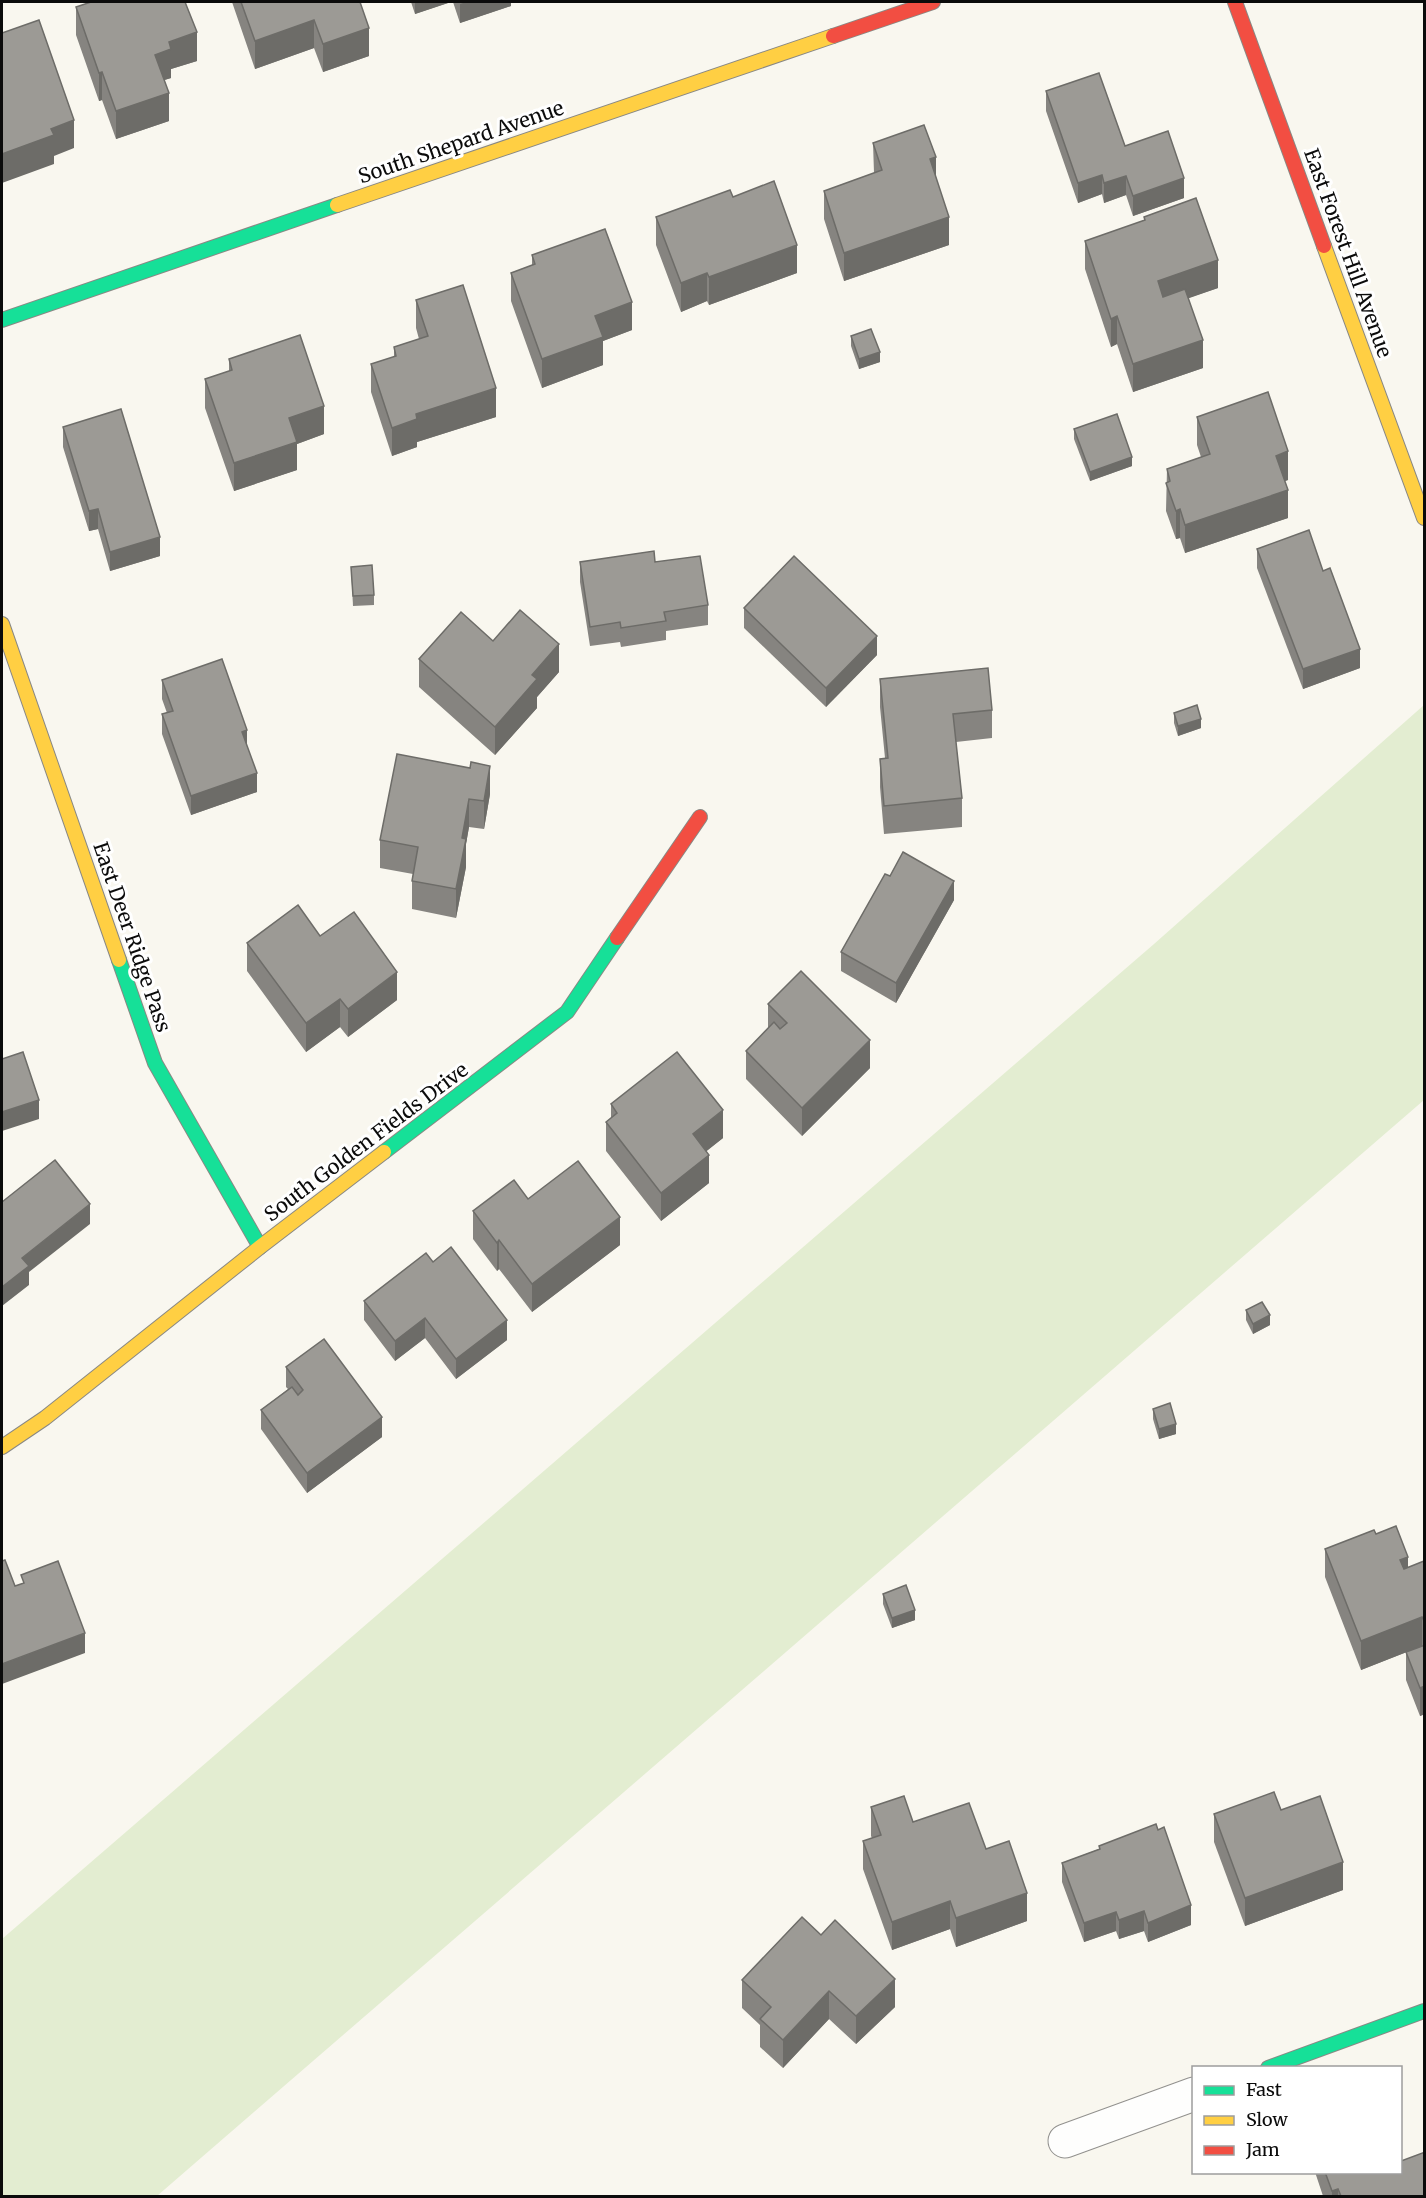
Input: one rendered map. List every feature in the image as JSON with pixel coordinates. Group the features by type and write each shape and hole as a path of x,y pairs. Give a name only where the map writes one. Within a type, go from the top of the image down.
{"street":[{"name":"South Shepard Avenue","path":"2,320 933,2"},
{"name":"East Forest Hill Avenue","path":"1235,2 1425,518"},
{"name":"East Deer Ridge Pass","path":"2,624 155,1063 260,1247"},
{"name":"South Golden Fields Drive","path":"2,1447 45,1418 260,1247 567,1012 700,817"},
{"path":"1271,2066 1425,2011"},
{"path":"1065,2141 1192,2095"}],"green space":[{"path":"1424,705 1424,1100 157,2196 2,2196 2,1939 1154,944"}],"building":[{"path":"91,2 185,2 197,32 169,42 171,49 155,55 169,93 116,111 102,72 99,73 76,7"},
{"path":"241,2 360,2 369,28 323,44 314,20 255,41"},
{"path":"39,20 74,120 51,129 54,135 2,154 2,33"},
{"path":"1099,73 1125,146 1168,131 1184,178 1133,196 1126,176 1104,183 1102,175 1078,183 1046,91"},
{"path":"924,125 936,157 930,159 949,217 844,253 824,191 882,170 873,143"},
{"path":"774,181 797,245 709,277 707,273 681,283 656,217 730,190 733,197"},
{"path":"1196,198 1218,260 1158,281 1163,297 1185,289 1203,340 1133,364 1117,316 1111,319 1085,241 1145,220 1144,217"},
{"path":"605,229 632,302 595,316 603,337 542,359 511,273 535,264 532,255"},
{"path":"463,285 496,388 416,414 417,419 392,428 371,364 396,356 394,347 428,336 416,300"},
{"path":"871,329 880,352 859,359 851,336"},
{"path":"300,335 324,406 289,418 297,442 234,463 205,379 232,370 229,359"},
{"path":"1268,392 1288,451 1276,456 1288,490 1185,525 1180,509 1176,511 1166,483 1170,481 1167,469 1210,454 1197,417"},
{"path":"121,409 160,537 110,552 98,509 89,511 63,427"},
{"path":"1117,414 1132,457 1090,472 1074,429"},
{"path":"1309,530 1323,571 1330,568 1360,649 1303,669 1257,549"},
{"path":"654,551 655,562 700,556 708,605 664,612 666,621 621,628 620,622 590,627 580,562"},
{"path":"794,556 877,636 826,688 744,608"},
{"path":"372,565 374,595 353,596 351,567"},
{"path":"520,610 559,644 532,675 537,679 495,727 419,659 461,612 493,641"},
{"path":"222,659 247,730 242,732 257,773 191,796 162,714 173,711 162,680"},
{"path":"988,668 992,710 953,714 962,798 884,806 880,759 888,758 880,679"},
{"path":"1197,705 1201,719 1178,726 1174,713"},
{"path":"397,754 470,768 471,762 490,766 484,801 469,799 462,838 466,839 456,889 412,881 418,847 380,840"},
{"path":"903,852 954,881 896,983 841,952 885,874 890,876"},
{"path":"298,905 320,936 354,912 397,972 348,1009 340,999 306,1023 247,943"},
{"path":"801,971 870,1040 802,1108 746,1051 774,1022 780,1029 787,1023 768,1004"},
{"path":"23,1052 39,1100 2,1112 2,1059"},
{"path":"677,1052 723,1110 693,1134 709,1155 661,1193 606,1122 617,1113 611,1104"},
{"path":"55,1160 90,1204 22,1258 29,1266 2,1287 2,1202"},
{"path":"578,1161 620,1217 532,1284 499,1240 497,1243 473,1211 514,1180 528,1199"},
{"path":"451,1247 507,1320 456,1359 425,1318 395,1341 364,1301 426,1253 433,1262"},
{"path":"1262,1302 1270,1315 1253,1324 1246,1310"},
{"path":"324,1339 382,1417 307,1473 261,1410 292,1387 298,1395 303,1390 286,1367"},
{"path":"1170,1403 1176,1424 1159,1429 1153,1409"},
{"path":"1396,1526 1408,1557 1400,1560 1404,1569 1424,1561 1425,1563 1425,1623 1422,1617 1361,1641 1325,1549 1374,1530 1376,1534"},
{"path":"5,1560 15,1586 24,1583 21,1575 58,1561 85,1633 2,1664 2,1561"},
{"path":"906,1585 915,1610 892,1618 883,1594"},
{"path":"1425,1645 1425,1686 1420,1688 1406,1652"},
{"path":"1274,1792 1281,1810 1320,1796 1343,1862 1245,1898 1214,1814"},
{"path":"904,1796 913,1822 969,1803 986,1849 1009,1841 1027,1893 956,1918 950,1901 892,1922 863,1841 881,1835 871,1807"},
{"path":"1156,1824 1158,1830 1164,1827 1191,1905 1148,1923 1144,1911 1119,1920 1116,1912 1084,1923 1062,1863"},
{"path":"802,1917 821,1935 835,1920 895,1979 856,2016 829,1991 783,2040 760,2019 771,2007 742,1980"},
{"path":"1425,2152 1425,2196 1341,2196 1338,2189 1332,2191 1326,2174 1402,2174 1402,2161"}],"traffic: fast":[{"path":"2,320 337,205"},
{"path":"384,1152 567,1012 617,938"},
{"path":"119,960 155,1063 260,1247"},
{"path":"1273,2066 1424,2011"}],"traffic: slow":[{"path":"337,205 833,36"},
{"path":"1324,246 1424,518"},
{"path":"2,624 119,960"},
{"path":"2,1447 45,1418 260,1247 384,1152"}],"traffic: jam":[{"path":"833,36 933,2"},
{"path":"1235,2 1324,246"},
{"path":"617,938 700,817"}]}
